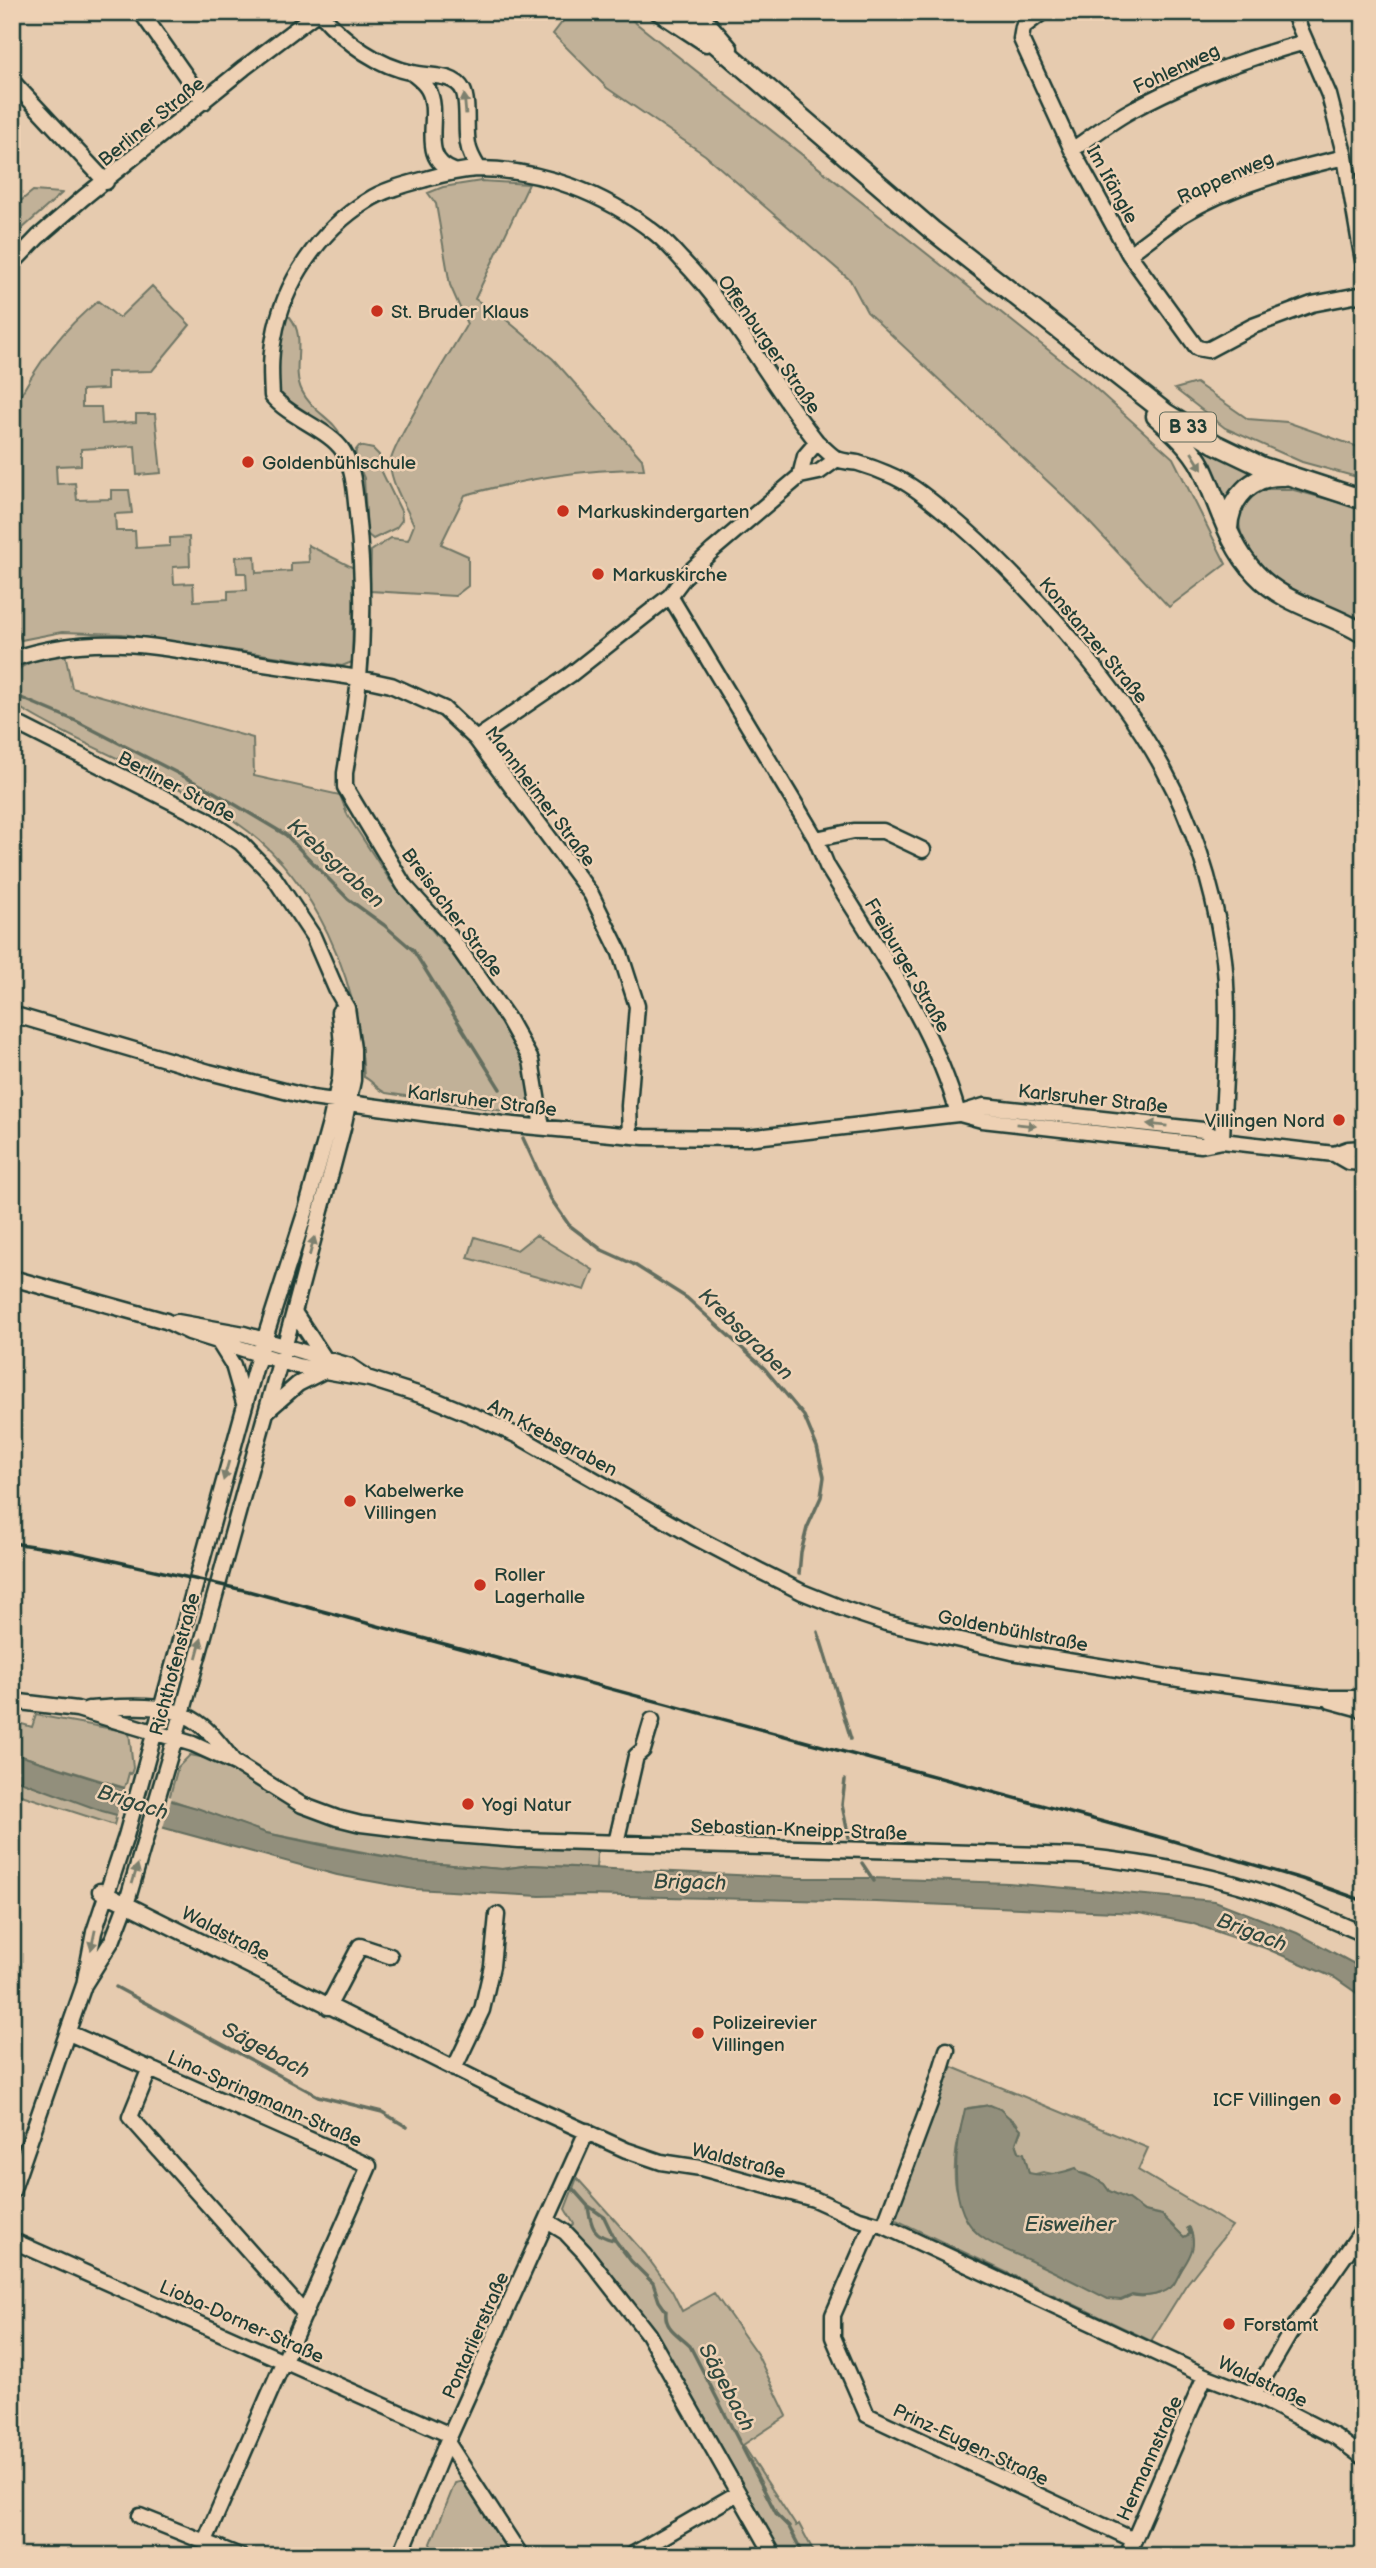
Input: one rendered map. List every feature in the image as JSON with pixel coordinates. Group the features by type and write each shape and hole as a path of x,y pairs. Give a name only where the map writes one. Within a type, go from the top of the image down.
{"main road":[{"name":"B 33","path":"678,12 932,230 1097,360 1191,429 1239,456 1288,477 1364,500"},
{"path":"1097,360 1193,453 1202,467 1228,529 1247,563 1265,583 1287,598 1363,630"},
{"path":"1228,529 1230,511 1245,488 1261,479 1288,477"}],"street":[{"path":"141,12 204,102"},
{"path":"318,12 349,43 378,61 412,73 457,82 464,92 468,145 478,169"},
{"name":"Berliner Straße","path":"12,264 38,237 244,68 318,12"},
{"path":"657,12 749,71"},
{"path":"699,12 749,71"},
{"name":"Im Ifängle","path":"1043,12 1023,27 1021,39 1072,150 1129,254 1198,348 1208,350 1253,326 1312,304 1364,294"},
{"path":"1293,12 1329,95 1345,157 1364,267"},
{"name":"Fohlenweg","path":"1072,150 1129,111 1193,79 1244,59 1305,42"},
{"path":"412,73 429,91 436,157 442,167 454,171"},
{"path":"12,81 106,182"},
{"name":"Rappenweg","path":"1129,254 1182,215 1237,189 1292,169 1345,157"},
{"name":"Offenburger Straße","path":"359,678 361,549 355,491 342,450 314,426 281,407 272,396 274,337 284,304 301,268 315,246 368,200 405,185 454,171 478,169 513,172 561,182 629,215 657,234 726,309 817,442 837,459"},
{"path":"800,476 805,456 817,442"},
{"path":"476,739 570,675 670,596 685,576 713,550 800,476 819,472 837,459"},
{"name":"Konstanzer Straße","path":"837,459 891,475 922,493 950,515 1026,588 1100,673 1128,709 1164,768 1193,832 1211,889 1222,943 1226,1031 1222,1141"},
{"name":"Freiburger Straße","path":"670,596 816,839 827,866 925,1027 953,1093 958,1114"},
{"name":"Mannheimer Straße","path":"12,659 66,644 149,645 359,678 391,685 444,709 476,739 591,894 620,953 638,1006 629,1106 630,1136"},
{"name":"Breisacher Straße","path":"359,678 345,787 404,885 450,936 508,1019 531,1060 542,1127"},
{"name":"Berliner Straße","path":"12,721 204,818 242,844 273,876 295,907 313,936 336,989 342,1045 342,1102 294,1312 282,1353"},
{"path":"816,839 854,831 883,831 923,849"},
{"name":"Karlsruher Straße","path":"12,1014 209,1072 312,1098 503,1124 630,1136 747,1138 958,1114 982,1120 1201,1145 1222,1141 1334,1154 1348,1162 1364,1163"},
{"name":"Berliner Straße","path":"263,1347 342,1102"},
{"name":"Karlsruher Straße","path":"1334,1154 1348,1149 1364,1148"},
{"name":"Am Krebsgraben","path":"12,1278 166,1321 190,1323 433,1399 520,1437 711,1545"},
{"path":"266,1412 323,1365 294,1312"},
{"name":"Am Krebsgraben","path":"166,1321 188,1332 218,1341 263,1347"},
{"path":"218,1341 233,1365 245,1406"},
{"name":"Richthofenstraße","path":"12,2192 84,1985 103,1893 126,1836 263,1347"},
{"name":"Richthofenstraße","path":"84,1985 113,1939 126,1905 282,1353"},
{"name":"Goldenbühlstraße","path":"711,1545 802,1592 898,1626 1063,1661 1323,1698 1364,1698"},
{"name":"Goldenbühlstraße","path":"1323,1698 1364,1710"},
{"name":"Sebastian-Kneipp-Straße","path":"12,1701 77,1709 140,1706 181,1714 201,1724 237,1764"},
{"name":"Sebastian-Kneipp-Straße","path":"77,1709 193,1744 237,1764 302,1805 361,1824 519,1840 1079,1856 1142,1862 1220,1880 1284,1899 1364,1934"},
{"path":"616,1843 636,1756 643,1750 652,1720"},
{"name":"Waldstraße","path":"103,1893 454,2069 626,2150 661,2162 701,2168 814,2199 878,2225 1205,2376 1254,2395 1336,2437 1364,2458"},
{"path":"454,2069 482,2010 492,1966 497,1915"},
{"path":"328,2007 360,1946 390,1956"},
{"name":"Lina-Springmann-Straße","path":"69,2033 369,2166 205,2541"},
{"name":"Prinz-Eugen-Straße","path":"947,2050 934,2092 878,2225 832,2315 833,2337 867,2415 1134,2540"},
{"name":"Lina-Springmann-Straße","path":"150,2068 130,2117 304,2314"},
{"name":"Pontarlierstraße","path":"400,2556 449,2438 587,2131"},
{"path":"547,2221 565,2232 584,2252 648,2334 774,2556"},
{"path":"1254,2395 1289,2335 1364,2228"},
{"name":"Lioba-Dorner-Straße","path":"18,2243 285,2360 449,2438"},
{"name":"Hermannstraße","path":"1127,2556 1205,2376"},
{"path":"449,2438 521,2556"},
{"path":"630,2556 738,2493"},
{"path":"140,2516 240,2556"}],"shaded area":[{"path":"570,12 622,12 1085,379 1173,458 1226,564 1169,607 1074,506 867,312 850,280 705,155 607,88 553,34"},
{"path":"481,181 529,184 475,299 503,317 553,359 642,459 644,469 553,476 465,495 441,544 468,556 468,586 455,596 370,591 371,551 391,538 408,540 414,525 393,481 390,465 392,455 410,419 467,324 450,285 436,204 428,193 443,187"},
{"path":"33,191 62,193 12,238 12,208"},
{"path":"152,286 190,325 152,371 107,372 107,389 82,390 82,407 101,407 102,424 136,422 136,414 155,414 161,473 137,475 135,446 81,449 81,465 56,466 57,484 75,483 77,500 111,499 111,490 129,490 132,513 115,514 116,531 135,531 136,548 170,546 170,538 189,537 190,566 173,567 174,584 193,583 194,601 228,599 228,591 247,590 246,573 237,573 236,557 255,556 256,573 291,571 291,563 309,562 308,545 354,568 352,662 342,666 122,634 62,632 21,640 12,618 12,411 49,351 85,312 98,301 119,318"},
{"path":"283,316 290,317 298,334 298,372 302,391 341,436 337,437 283,400 276,392 274,382"},
{"path":"1196,383 1248,419 1287,422 1364,449 1364,479 1302,462 1225,428 1175,389"},
{"path":"1186,437 1220,457 1260,476 1227,507"},
{"path":"359,446 373,449 379,455 380,468 401,511 402,520 396,528 373,539 367,534 364,478 355,458"},
{"path":"1266,489 1290,489 1364,509 1364,617 1327,610 1307,601 1271,577 1256,562 1246,546 1239,521 1242,509 1249,499"},
{"path":"65,653 72,688 253,738 254,776 340,795 348,816 391,882 449,950 500,1019 526,1061 529,1101 526,1110 516,1113 386,1093 364,1077 353,1004 342,968 328,933 288,870 262,843 207,804 67,734 12,703 12,672 31,662"},
{"path":"536,1235 593,1270 585,1290 468,1258 475,1237 517,1250"},
{"path":"36,1715 129,1732 133,1768 125,1788 12,1753 12,1721 32,1727"},
{"path":"190,1755 237,1764 337,1818 598,1843 596,1868 530,1865 502,1869 415,1862 266,1833 169,1799 178,1767"},
{"path":"12,1778 117,1814 114,1825 12,1792"},
{"path":"952,2067 1148,2148 1138,2170 1232,2226 1186,2285 1151,2341 894,2219","holes":["990,2105 1016,2122 1021,2131 1016,2143 1028,2173 1058,2175 1074,2169 1104,2184 1109,2191 1128,2199 1144,2211 1159,2214 1184,2237 1190,2234 1190,2228 1193,2241 1191,2252 1172,2286 1157,2294 1132,2295 1126,2298 994,2244 958,2194 955,2174 958,2139 968,2108"]},
{"path":"577,2178 645,2254 672,2291 682,2311 714,2293 757,2354 787,2416 743,2445 796,2526 799,2524 816,2556 783,2556 681,2375 653,2331 603,2264 569,2231 574,2224 565,2209"},
{"path":"464,2481 510,2556 426,2556 455,2483"}],"water":[{"name":"Brigach","path":"12,1753 197,1808 266,1833 415,1862 502,1869 530,1865 798,1878 1008,1883 1215,1901 1297,1933 1364,1969 1364,1998 1335,1978 1265,1948 1191,1923 1139,1913 876,1902 540,1896 414,1889 337,1875 102,1811 12,1778"},
{"name":"Eisweiher","path":"990,2105 1000,2109 1021,2129 1016,2143 1019,2152 1024,2153 1029,2173 1052,2174 1076,2168 1144,2211 1162,2215 1184,2237 1190,2234 1187,2228 1189,2227 1193,2239 1192,2249 1174,2284 1166,2291 1154,2295 1132,2295 1121,2300 1108,2299 986,2240 973,2229 958,2198 958,2143 965,2109"}],"pier":[{"path":"126,1785 172,1797 162,1831 116,1818"}],"waterway":[{"name":"Krebsgraben","path":"12,694 76,721 214,792 286,835 348,899 413,950 500,1089"},
{"name":"Krebsgraben","path":"523,1138 551,1199 569,1225 602,1250 633,1264 687,1298 765,1369 804,1416 817,1447 824,1477 821,1497 807,1528 799,1574"},
{"name":"Krebsgraben","path":"818,1632 851,1739"},
{"name":"Krebsgraben","path":"845,1780 842,1805 849,1838"},
{"name":"Krebsgraben","path":"862,1863 874,1881"},
{"name":"Sägebach","path":"116,1987 318,2096 382,2112 407,2127"},
{"name":"Sägebach","path":"573,2189 587,2205 604,2217 615,2240 653,2283 659,2301 666,2311 667,2322 690,2346 777,2515 789,2527 804,2556"},
{"name":"Sägebach","path":"588,2207 590,2220 597,2233 614,2240"}],"railway":[{"path":"12,1543 74,1552 248,1591 1163,1838 1302,1879 1364,1901"}],"place":[{"name":"St. Bruder Klaus","path":"377,311"},
{"name":"Goldenbühlschule","path":"248,462"},
{"name":"Markuskindergarten","path":"563,511"},
{"name":"Markuskirche","path":"598,574"},
{"name":"Villingen Nord","path":"1339,1120"},
{"name":"Kabelwerke Villingen","path":"350,1501"},
{"name":"Roller Lagerhalle","path":"480,1585"},
{"name":"Yogi Natur","path":"468,1804"},
{"name":"Polizeirevier Villingen","path":"698,2033"},
{"name":"ICF Villingen","path":"1335,2099"},
{"name":"Forstamt","path":"1229,2324"}]}
